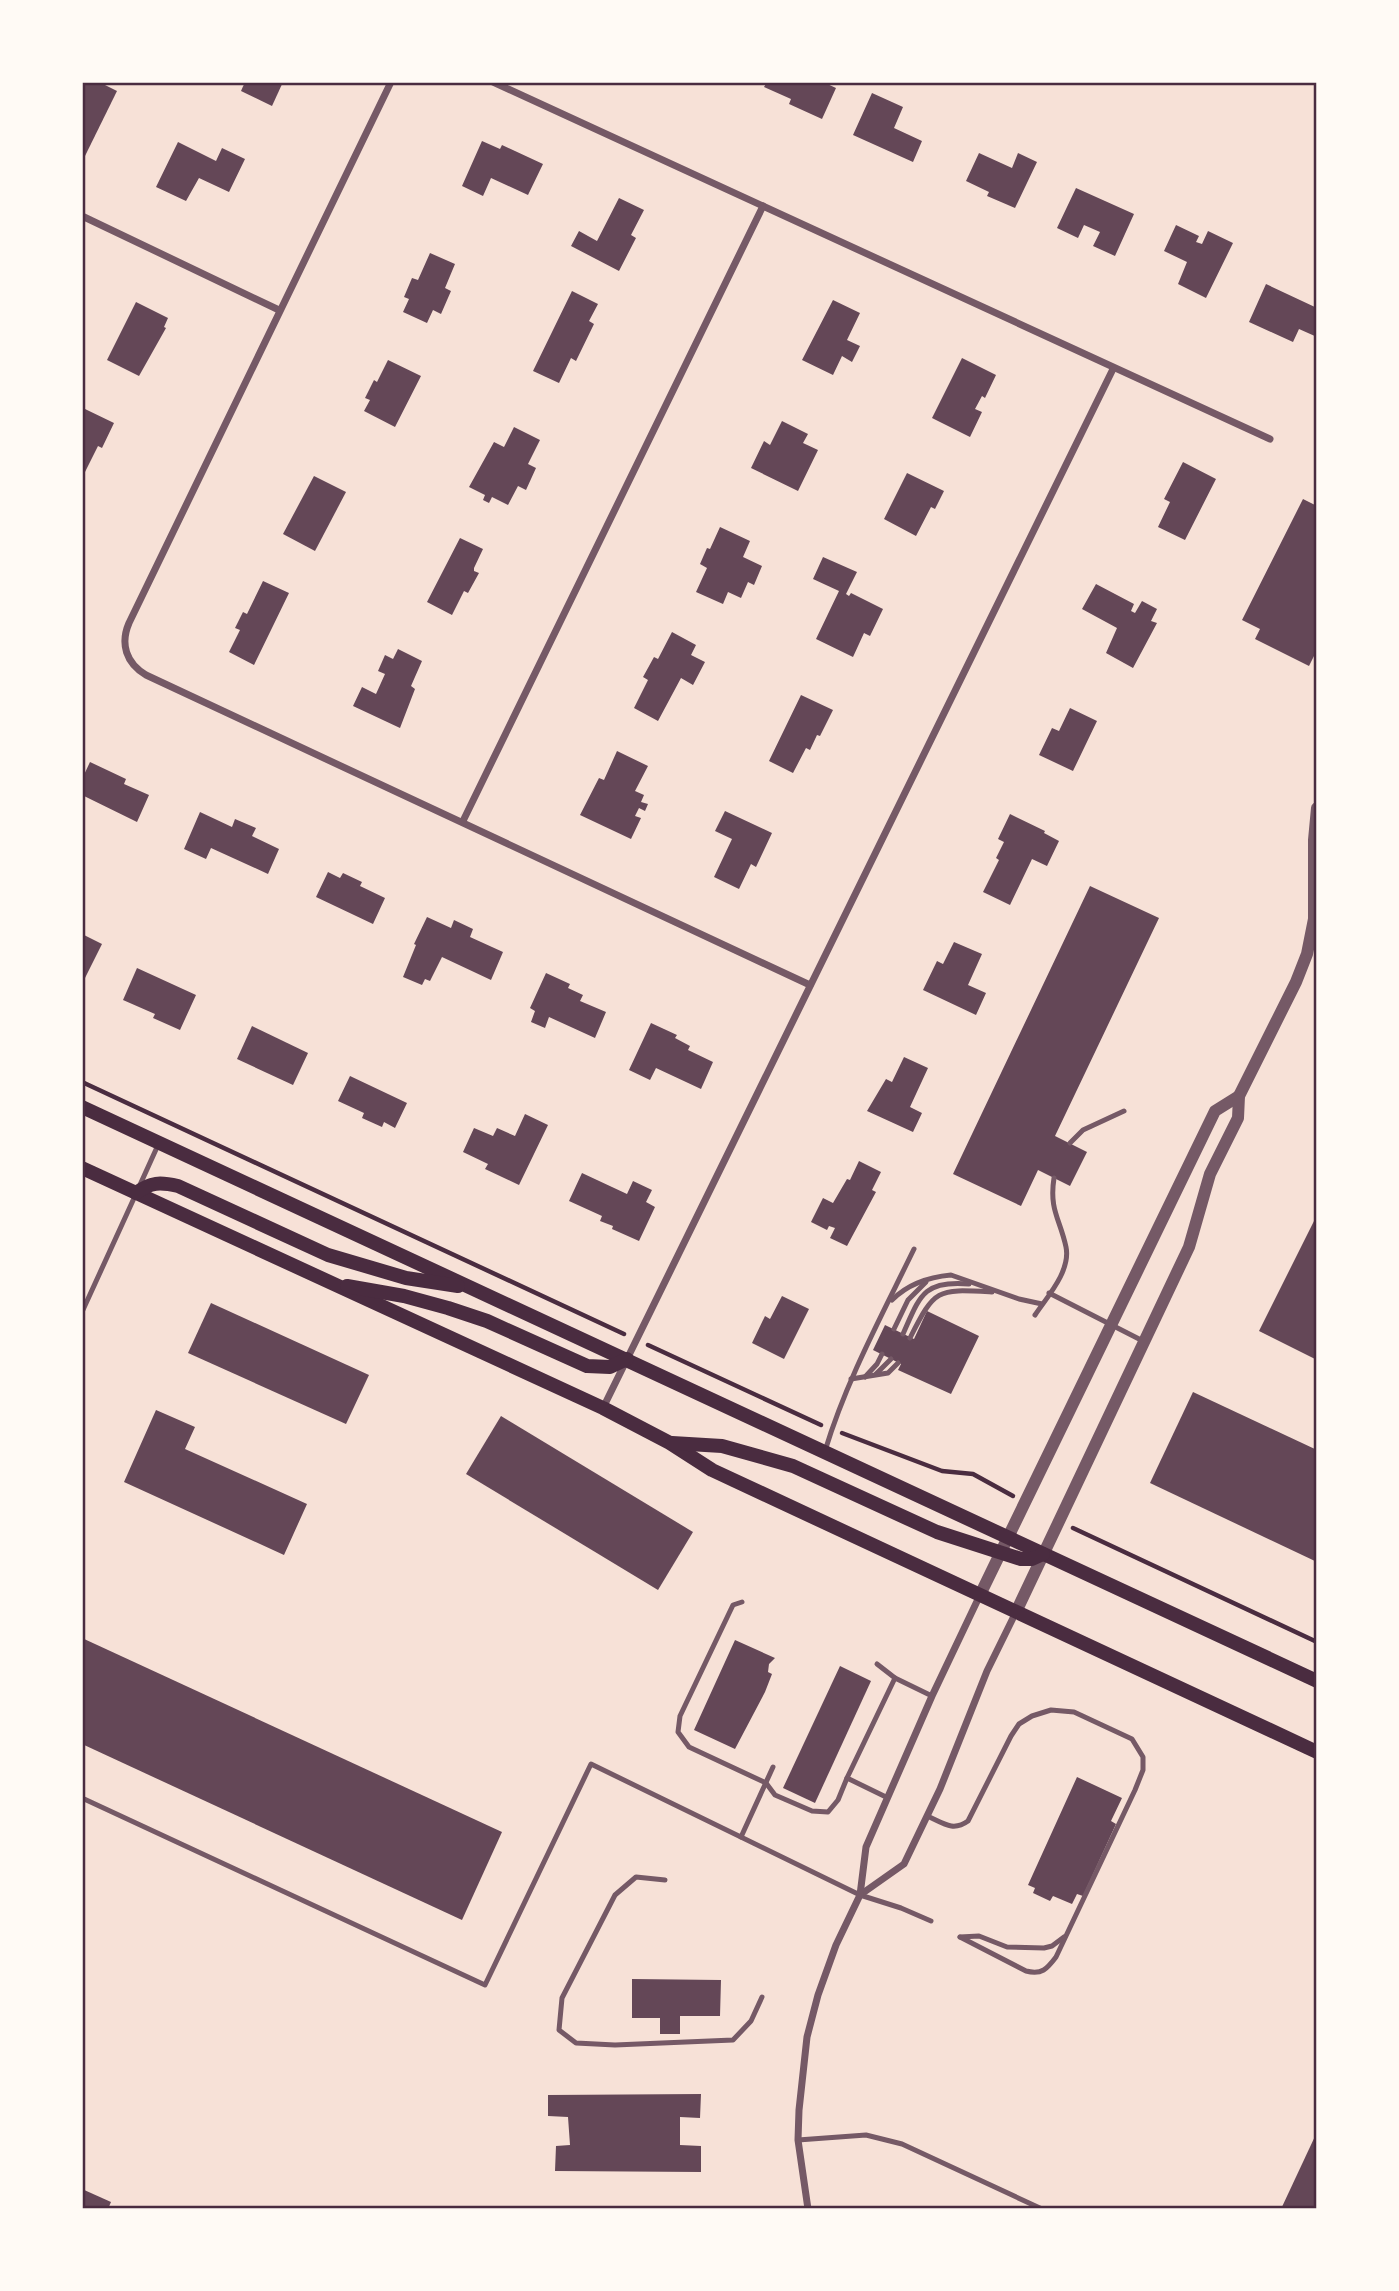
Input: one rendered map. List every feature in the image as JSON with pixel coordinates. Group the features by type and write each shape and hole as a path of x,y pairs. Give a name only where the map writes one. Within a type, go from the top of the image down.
{"main road":[{"path":"82,1107 1317,1681"},
{"path":"82,1168 603,1408 670,1443 712,1470 1317,1752"},
{"path":"136,1193 149,1184 160,1182 178,1186 348,1262 406,1278 473,1288"},
{"path":"327,1282 404,1296 448,1308 487,1321 587,1366 610,1367 627,1359"},
{"path":"670,1443 722,1446 793,1466 937,1532 1021,1559 1032,1559 1043,1554"}],"street":[{"path":"391,82 129,623 124,638 127,654 146,675 810,985"},
{"path":"493,82 1270,439"},
{"path":"463,821 763,205"},
{"path":"82,216 279,310"},
{"path":"603,1408 1113,369"},
{"path":"860,1895 904,1864 927,1816 987,1671 1189,1247 1210,1174 1238,1118 1239,1096 1286,1006 1307,954 1314,919 1314,840 1317,808"},
{"path":"808,2209 798,2140 804,2058 818,1995 836,1945 860,1895 866,1847 932,1696 1215,1111 1239,1096"}],"lane":[{"path":"1070,1143 1083,1130 1124,1111"},
{"path":"82,1312 159,1142"},
{"path":"1035,1315 1061,1275 1067,1250 1051,1197 1054,1178"},
{"path":"825,1451 851,1379 915,1249"},
{"path":"888,1304 913,1284 951,1275 1042,1304"},
{"path":"894,1329 908,1300 929,1279"},
{"path":"903,1334 916,1304 930,1289 939,1284 951,1283 979,1285"},
{"path":"910,1338 924,1308 937,1295 947,1291 1002,1293"},
{"path":"1049,1293 1143,1341"},
{"path":"865,1377 882,1354"},
{"path":"875,1376 891,1359"},
{"path":"851,1379 888,1373 898,1363"},
{"path":"741,1602 733,1605 680,1716 678,1732 689,1747 766,1783 775,1795 812,1811 828,1812 838,1800 895,1678"},
{"path":"877,1664 895,1678 932,1696"},
{"path":"927,1816 952,1828 968,1821 1011,1736 1019,1724 1032,1716 1051,1710 1074,1712 1132,1739 1143,1757 1143,1770 1068,1933 1056,1957 1045,1971 1036,1973 1006,1962 960,1937 979,1936 1007,1947 1044,1948 1059,1942 1068,1933"},
{"path":"82,1798 485,1985 591,1764 860,1895 901,1908 931,1922"},
{"path":"741,1837 773,1767"},
{"path":"847,1778 886,1797"},
{"path":"665,1880 636,1877 615,1895 562,1998 559,2030 576,2043 615,2045 733,2040 751,2021 762,1997"},
{"path":"798,2140 866,2135 902,2144 1042,2209"}],"path":[{"path":"82,1082 614,1329"},
{"path":"664,1353 820,1424"},
{"path":"845,1434 920,1464 942,1471 973,1474 993,1484"},
{"path":"1091,1537 1317,1642"}],"building":[{"path":"82,82 99,82 117,91 85,156 82,155"},
{"path":"245,82 283,82 272,106 241,91"},
{"path":"767,82 823,82 836,88 822,119 789,104 791,99 764,87"},
{"path":"872,93 903,107 894,128 922,141 913,162 853,135"},
{"path":"482,141 500,149 502,145 543,164 528,195 491,178 483,196 462,186"},
{"path":"178,142 216,161 222,148 245,159 229,192 199,178 186,201 156,187"},
{"path":"979,153 1012,168 1018,153 1037,162 1015,208 987,196 989,192 966,181"},
{"path":"1076,188 1134,214 1115,256 1093,246 1100,232 1084,225 1078,238 1057,228"},
{"path":"619,198 644,210 631,235 636,238 619,271 571,246 579,231 597,241"},
{"path":"1176,225 1199,236 1196,242 1202,244 1208,231 1233,243 1206,298 1178,284 1187,262 1164,251"},
{"path":"430,253 455,264 445,288 451,291 441,314 433,310 427,323 403,312 409,299 404,297 412,278 418,280"},
{"path":"1266,284 1317,308 1317,337 1299,329 1293,342 1249,322"},
{"path":"572,291 598,304 589,321 594,324 576,361 571,358 559,383 533,371"},
{"path":"833,300 860,313 847,340 860,346 852,362 842,356 833,375 802,360"},
{"path":"136,302 168,318 164,327 166,328 139,376 107,360"},
{"path":"962,358 996,375 985,398 982,396 975,409 982,412 970,437 932,418"},
{"path":"388,360 421,376 395,427 364,411 370,400 365,398"},
{"path":"85,409 114,423 102,448 98,446 82,478 82,415"},
{"path":"782,421 808,434 803,443 818,450 798,491 751,468 764,441 770,445"},
{"path":"514,427 540,440 528,464 536,468 526,490 518,486 508,505 492,497 489,503 483,500 485,495 469,487 494,442 504,447"},
{"path":"1183,462 1216,479 1185,540 1158,527 1170,502 1164,499"},
{"path":"907,473 944,491 935,509 931,507 916,536 884,519"},
{"path":"314,476 346,492 315,551 283,534"},
{"path":"1303,499 1317,506 1317,650 1309,666 1255,639 1260,629 1242,620"},
{"path":"720,527 750,541 743,557 762,566 754,585 748,582 741,598 728,592 723,604 696,592 707,568 700,564"},
{"path":"460,538 483,549 474,568 474,571 479,573 468,593 464,591 452,615 427,602"},
{"path":"823,557 857,572 846,594 849,596 851,593 883,609 870,636 864,633 853,657 816,639 839,591 813,579"},
{"path":"263,581 289,593 254,665 229,652 240,630 235,628 243,612 247,614"},
{"path":"1096,584 1134,604 1131,611 1135,613 1142,601 1157,609 1151,621 1157,623 1133,668 1106,653 1117,628 1082,609"},
{"path":"672,632 696,645 691,655 705,662 693,685 681,678 658,721 634,708 648,680 643,677 654,657 658,659"},
{"path":"398,649 422,661 411,686 415,689 400,728 353,706 362,687 376,694 385,674 378,671 385,655 393,659"},
{"path":"801,695 833,710 820,736 817,735 810,750 806,748 793,773 769,761"},
{"path":"1070,708 1097,721 1073,771 1039,755 1052,728 1059,731"},
{"path":"617,751 648,766 635,791 644,795 641,802 648,804 645,811 639,808 635,816 641,818 631,839 580,815 599,778 604,780"},
{"path":"90,762 126,779 124,784 149,795 137,822 82,795 82,779"},
{"path":"725,811 772,833 756,867 751,864 739,889 714,877 732,839 715,831"},
{"path":"200,812 232,827 235,819 256,828 252,836 279,849 268,874 211,848 206,859 184,849"},
{"path":"1010,814 1059,841 1047,866 1032,859 1010,905 983,892 999,860 996,858 1004,842 998,839"},
{"path":"328,872 340,878 343,873 362,882 360,886 385,898 373,924 316,897"},
{"path":"1090,886 1159,918 1055,1136 1087,1152 1070,1186 1038,1170 1021,1206 953,1174"},
{"path":"427,917 451,928 454,920 473,929 470,937 503,952 491,980 442,957 430,981 425,979 422,985 403,977"},
{"path":"82,934 102,944 82,984"},
{"path":"954,942 982,954 968,985 986,993 976,1015 923,990 937,961 943,964"},
{"path":"137,968 196,995 180,1030 153,1018 155,1014 123,1000"},
{"path":"546,973 570,984 568,988 583,995 580,1001 606,1012 595,1038 549,1017 545,1028 531,1022 535,1011 530,1008"},
{"path":"651,1023 677,1035 675,1038 690,1046 688,1050 713,1062 701,1089 656,1068 650,1080 629,1070"},
{"path":"252,1026 308,1053 293,1085 237,1059"},
{"path":"904,1057 928,1068 910,1107 922,1113 913,1132 867,1111 886,1079 892,1082"},
{"path":"350,1076 407,1103 395,1128 384,1122 382,1127 362,1118 364,1113 338,1101"},
{"path":"525,1114 548,1125 519,1185 485,1169 488,1164 463,1152 474,1128 493,1136 497,1128 515,1136"},
{"path":"859,1161 881,1172 872,1190 876,1192 847,1246 830,1238 835,1228 829,1226 827,1230 811,1222 823,1198 833,1203 847,1179 850,1180"},
{"path":"582,1173 627,1194 633,1181 652,1190 646,1202 655,1207 639,1241 600,1221 602,1216 569,1201"},
{"path":"1314,1221 1317,1222 1317,1360 1259,1331"},
{"path":"782,1296 809,1309 784,1359 752,1343 765,1316 770,1319"},
{"path":"211,1303 369,1375 346,1424 188,1353"},
{"path":"927,1311 979,1336 951,1394 898,1370 901,1364 873,1350 885,1325 914,1339"},
{"path":"1193,1392 1317,1450 1317,1562 1150,1483"},
{"path":"156,1410 195,1427 185,1449 307,1504 284,1555 124,1482"},
{"path":"501,1416 693,1532 658,1590 466,1474"},
{"path":"82,1638 502,1832 462,1920 82,1744"},
{"path":"735,1640 775,1658 769,1664 768,1672 772,1674 765,1692 735,1749 694,1730"},
{"path":"840,1666 871,1681 815,1803 783,1788"},
{"path":"1077,1777 1122,1798 1111,1821 1116,1824 1083,1896 1077,1894 1072,1904 1053,1896 1050,1901 1033,1893 1035,1888 1028,1885"},
{"path":"632,1979 721,1980 720,2016 680,2016 680,2034 660,2034 660,2018 632,2018"},
{"path":"701,2094 700,2118 680,2117 680,2145 701,2146 701,2172 555,2171 556,2146 570,2145 568,2117 548,2116 548,2095"},
{"path":"1317,2132 1317,2209 1281,2209"},
{"path":"82,2189 111,2202 108,2209 82,2209"}]}
